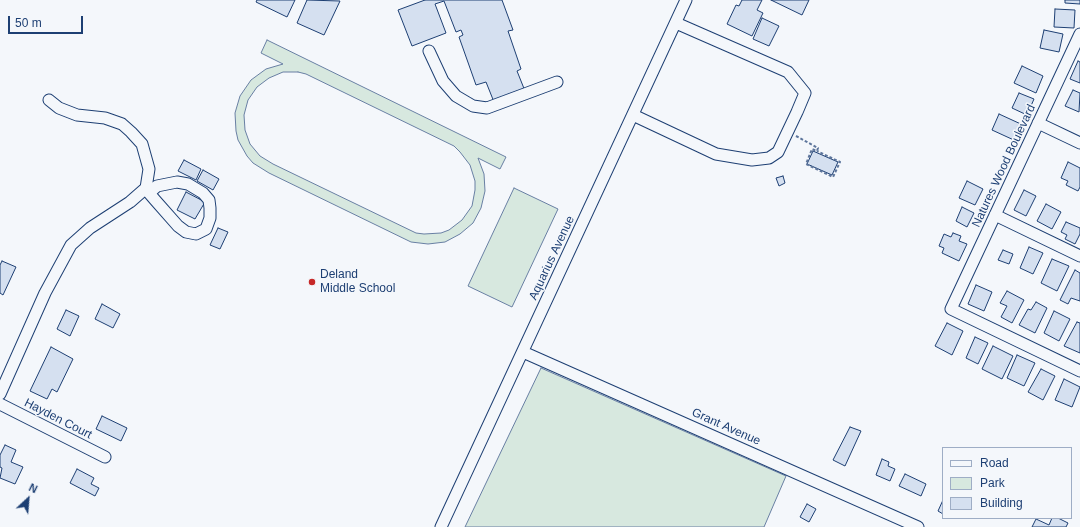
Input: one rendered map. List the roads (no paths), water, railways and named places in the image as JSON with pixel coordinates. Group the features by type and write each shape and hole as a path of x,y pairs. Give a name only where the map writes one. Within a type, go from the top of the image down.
{"street":[{"name":"Aquarius Avenue","path":"441,527 686,0"},
{"path":"633,116 716,154 752,160 769,158 778,152 788,132 805,93 788,72 676,23"},
{"name":"Natures Wood Boulevard","path":"1080,34 951,309 1080,371"},
{"path":"430,51 443,82 456,96 473,106 487,108 557,82"},
{"path":"0,394 45,293 71,245 90,228 130,202 148,191 157,186 177,182 188,184 203,192 208,200 210,218 206,229 196,234 186,232 178,226 148,191 149,169 142,144 131,132 122,124 105,118 77,115 59,108 49,100"},
{"path":"1038,123 1080,143"},
{"path":"995,215 1080,256"},
{"name":"Grant Avenue","path":"523,352 918,527"},
{"name":"Hayden Court","path":"0,404 105,457"}],"place":[{"name":"Deland Middle School","path":"312,282"}]}
